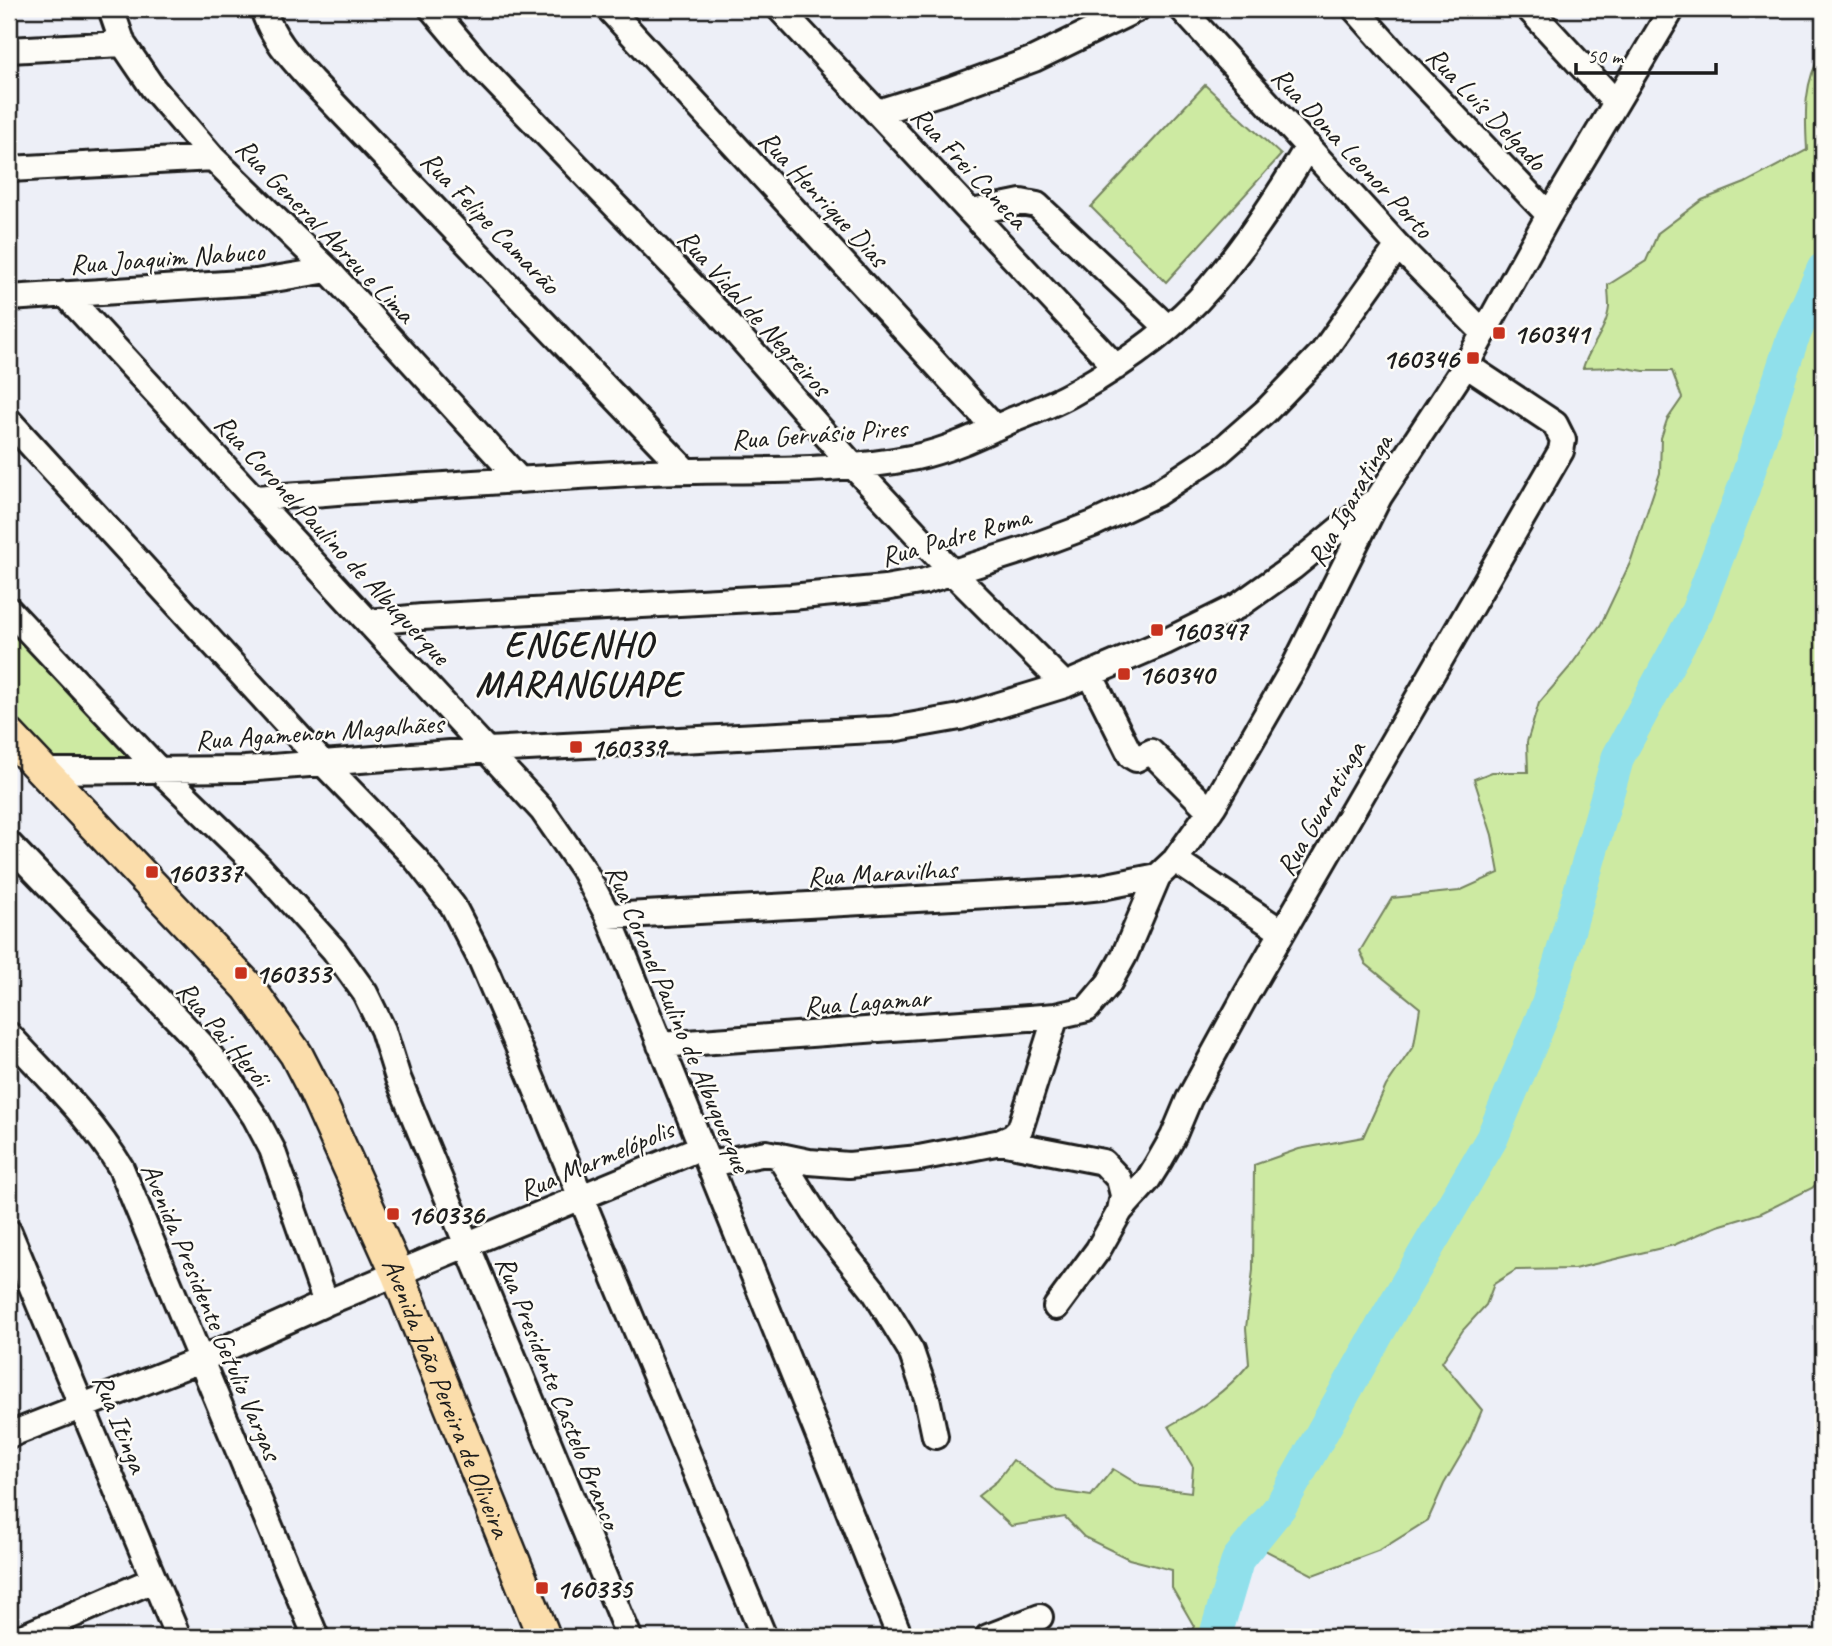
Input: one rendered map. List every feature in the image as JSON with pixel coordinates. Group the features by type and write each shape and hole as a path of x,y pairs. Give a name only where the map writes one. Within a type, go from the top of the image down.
{"main road":[{"name":"Avenida João Pereira de Oliveira","path":"9,735 248,987 296,1054 398,1275 544,1637"}],"street":[{"name":"Rua General Abreu e Lima","path":"110,9 123,44 153,88 213,158 328,270 519,479"},
{"name":"Rua Felipe Camarão","path":"263,9 267,23 280,44 312,82 419,190 686,471"},
{"name":"Rua Vidal de Negreiros","path":"432,9 480,66 717,311 853,466 953,573 1065,685"},
{"name":"Rua Henrique Dias","path":"609,9 995,428"},
{"path":"878,112 1034,59 1137,9"},
{"name":"Rua Dona Leonor Porto","path":"1182,9 1398,246 1483,332"},
{"name":"Rua Luís Delgado","path":"1355,9 1549,215"},
{"path":"1529,9 1615,102"},
{"name":"Rua Igaratinga","path":"1067,1014 1093,1005 1109,983 1166,868 1210,811 1295,665 1378,496 1466,365 1549,215 1672,9"},
{"name":"Rua Frei Caneca","path":"783,10 1116,367"},
{"path":"9,50 123,44"},
{"name":"Rua Gervásio Pires","path":"254,498 519,479 853,466 918,457 961,443 1072,394 1116,367 1168,328 1209,288 1244,243 1286,184 1308,146"},
{"path":"9,169 213,158"},
{"path":"972,212 1021,202 1037,205 1168,328"},
{"name":"Rua Padre Roma","path":"369,622 885,589 953,573 1026,550 1093,524 1156,494 1218,453 1266,411 1322,352 1398,246"},
{"name":"Rua Joaquim Nabuco","path":"9,298 256,282 328,270"},
{"name":"Rua Coronel Paulino de Albuquerque","path":"65,294 488,750 542,810 583,869 608,916 899,1637"},
{"name":"Rua Guaratinga","path":"1056,1307 1098,1250 1120,1211 1147,1181 1157,1165 1173,1137 1189,1099 1282,932 1561,452 1563,440 1555,424 1466,365"},
{"path":"9,421 322,762 416,859 453,906 482,962 764,1637"},
{"name":"Rua Agamenon Magalhães","path":"42,771 244,769 488,750 892,729 960,717 1065,685 1165,642 1238,606 1293,567 1378,496"},
{"name":"Rua Presidente Castelo Branco","path":"9,610 159,770 260,868 334,950 365,993 383,1030 398,1078 629,1637"},
{"path":"1090,674 1131,756 1136,760 1150,752 1210,811"},
{"name":"Rua Pai Herói","path":"9,844 201,1044 255,1116 272,1149 326,1303"},
{"path":"1166,868 1282,932"},
{"name":"Rua Maravilhas","path":"608,916 1064,891 1102,887 1166,868"},
{"path":"1001,1142 1020,1129 1067,1014"},
{"name":"Rua Lagamar","path":"660,1045 1067,1014"},
{"name":"Avenida Presidente Getulio Vargas","path":"9,1035 82,1114 106,1143 121,1168 316,1637"},
{"path":"1001,1142 1102,1162 1119,1179 1123,1195 1120,1211"},
{"name":"Rua Marmelópolis","path":"9,1435 200,1360 326,1303 580,1197 706,1156 778,1155 809,1162 849,1165 919,1158 1001,1142"},
{"path":"778,1155 824,1227 874,1292 911,1351 927,1398 935,1436"},
{"name":"Rua Itinga","path":"9,1232 178,1637"},
{"path":"22,1637 153,1580"},
{"path":"988,1637 1040,1617"}],"green space":[{"path":"1823,51 1823,1178 1812,1188 1761,1213 1718,1226 1674,1245 1574,1269 1516,1270 1494,1284 1486,1305 1463,1330 1442,1362 1482,1410 1428,1520 1380,1550 1313,1575 1261,1548 1233,1600 1233,1637 1189,1637 1194,1626 1172,1588 1172,1570 1129,1559 1084,1537 1065,1517 1011,1526 978,1496 997,1481 1013,1460 1057,1491 1091,1496 1113,1469 1141,1486 1191,1492 1193,1467 1169,1426 1212,1399 1249,1364 1246,1328 1253,1270 1254,1165 1299,1149 1363,1137 1386,1086 1414,1045 1420,1008 1366,964 1360,951 1392,898 1459,891 1499,873 1492,835 1474,779 1492,772 1528,772 1527,742 1539,703 1601,624 1630,563 1660,473 1661,438 1667,420 1682,398 1672,371 1644,371 1620,367 1583,368 1608,315 1608,285 1646,261 1658,233 1702,200 1745,183 1807,150 1806,111 1809,86 1816,62"},
{"path":"1205,85 1281,155 1166,282 1091,207"},
{"path":"9,613 148,765 42,771 9,735"}],"waterway":[{"path":"1215,1637 1238,1559 1280,1507 1492,1138 1548,1003 1618,757 1697,611 1743,490 1792,340 1823,269"}],"place":[{"name":"160341","path":"1499,333"},
{"name":"160346","path":"1473,358"},
{"name":"160347","path":"1157,630"},
{"name":"160340","path":"1124,674"},
{"name":"160339","path":"576,747"},
{"name":"160337","path":"152,872"},
{"name":"160353","path":"241,973"},
{"name":"160336","path":"393,1214"},
{"name":"160335","path":"542,1588"}],"district":[{"name":"ENGENHO MARANGUAPE","path":"579,664"}]}
